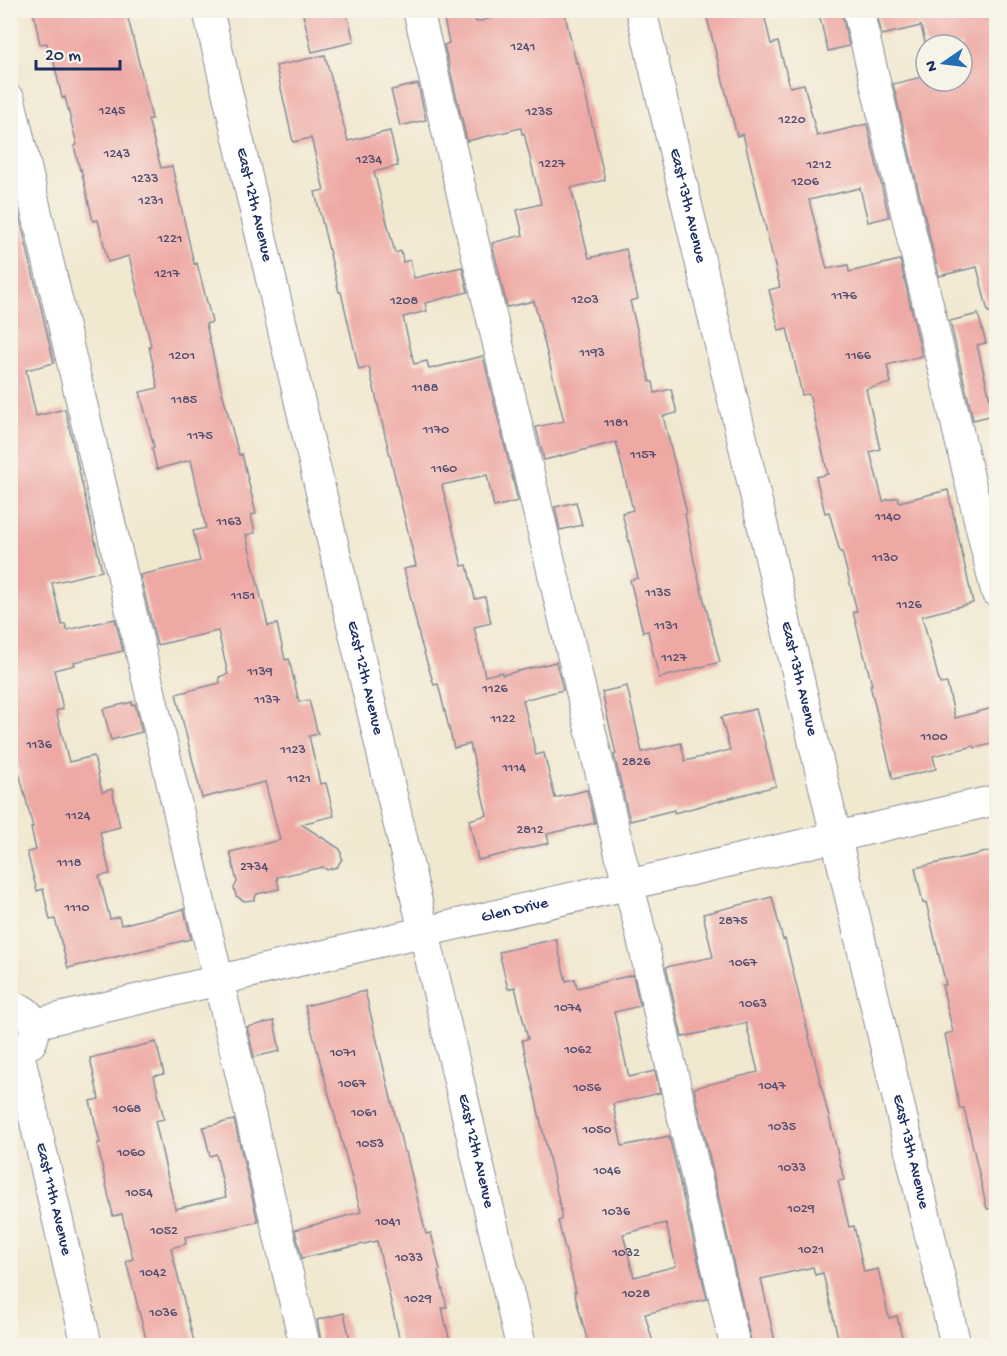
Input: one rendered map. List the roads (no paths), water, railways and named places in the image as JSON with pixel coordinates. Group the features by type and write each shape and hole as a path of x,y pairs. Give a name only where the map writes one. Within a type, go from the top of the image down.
{"street":[{"name":"East 12th Avenue","path":"208,10 521,1346"},
{"path":"418,10 629,886 735,1346"},
{"name":"East 13th Avenue","path":"641,10 956,1346"},
{"path":"858,10 996,591"},
{"path":"10,100 306,1346"},
{"name":"Glen Drive","path":"34,1024 996,800"},
{"path":"10,1007 27,1012 35,1031 30,1044 15,1053"},
{"name":"East 11th Avenue","path":"15,1053 87,1346"}]}
